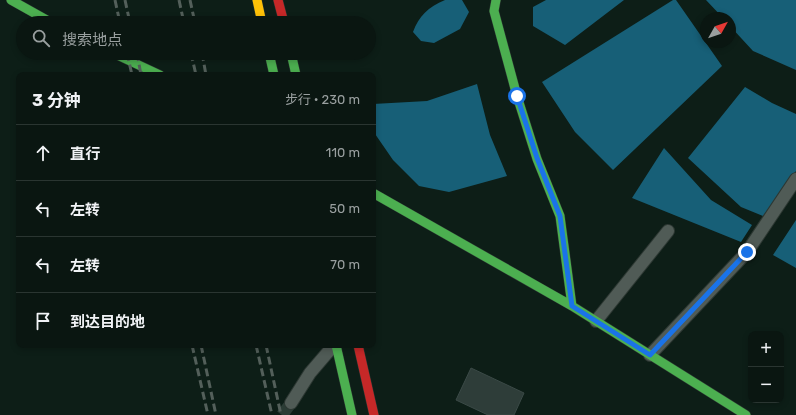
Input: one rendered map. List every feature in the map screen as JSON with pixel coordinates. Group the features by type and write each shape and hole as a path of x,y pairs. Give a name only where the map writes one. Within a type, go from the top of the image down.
{"street":[{"path":"11,0 40,16"},
{"path":"257,0 260,16"},
{"path":"278,0 282,16"},
{"path":"496,0 494,11 517,96 537,158 560,216 572,306"},
{"path":"128,60 154,72"},
{"path":"271,60 273,72"},
{"path":"292,60 295,72"},
{"path":"650,355 747,252 796,179"},
{"path":"376,195 572,306 746,415"},
{"path":"596,321 668,231"},
{"path":"291,403 310,373 332,348"},
{"path":"336,348 352,415"},
{"path":"359,348 374,415"}],"water":[{"path":"445,0 462,0 469,12 460,29 434,43 421,41 413,32 418,21 429,9"},
{"path":"546,0 624,0 565,45 533,26 533,7"},
{"path":"673,0 676,0 700,34 700,48 709,48 722,66 613,170 575,132 542,82"},
{"path":"706,0 796,0 796,70 753,51 736,33 736,12 717,12"},
{"path":"477,84 490,135 507,176 449,192 419,186 393,160 376,135 376,104 427,101"},
{"path":"745,87 772,103 796,114 796,171 763,216 741,207 688,158"},
{"path":"664,148 711,200 752,225 741,242 632,198"},
{"path":"796,220 796,268 773,255"}],"building":[{"path":"471,368 524,393 514,415 488,415 456,400"}],"tunnel":[{"path":"282,415 291,403"}],"railway":[{"path":"115,0 118,16"},
{"path":"125,0 128,16"},
{"path":"179,0 182,16"},
{"path":"190,0 193,16"},
{"path":"129,60 131,72"},
{"path":"138,60 140,72"},
{"path":"193,60 195,72"},
{"path":"203,60 205,72"},
{"path":"193,348 208,415"},
{"path":"202,348 216,415"},
{"path":"257,348 272,415"},
{"path":"267,348 281,415"}],"traffic: fast":[{"path":"11,0 40,16"},
{"path":"496,0 494,11 517,96 537,159 560,216 572,306"},
{"path":"128,60 154,72"},
{"path":"271,60 273,72"},
{"path":"293,60 295,72"},
{"path":"376,195 572,306 746,415"},
{"path":"337,348 352,415"}],"traffic: slow":[{"path":"257,0 260,16"}],"traffic: jam":[{"path":"278,0 282,16"},
{"path":"359,348 374,415"}],"route":[{"path":"517,96 537,158 560,216 572,306 650,355 747,252"}]}
